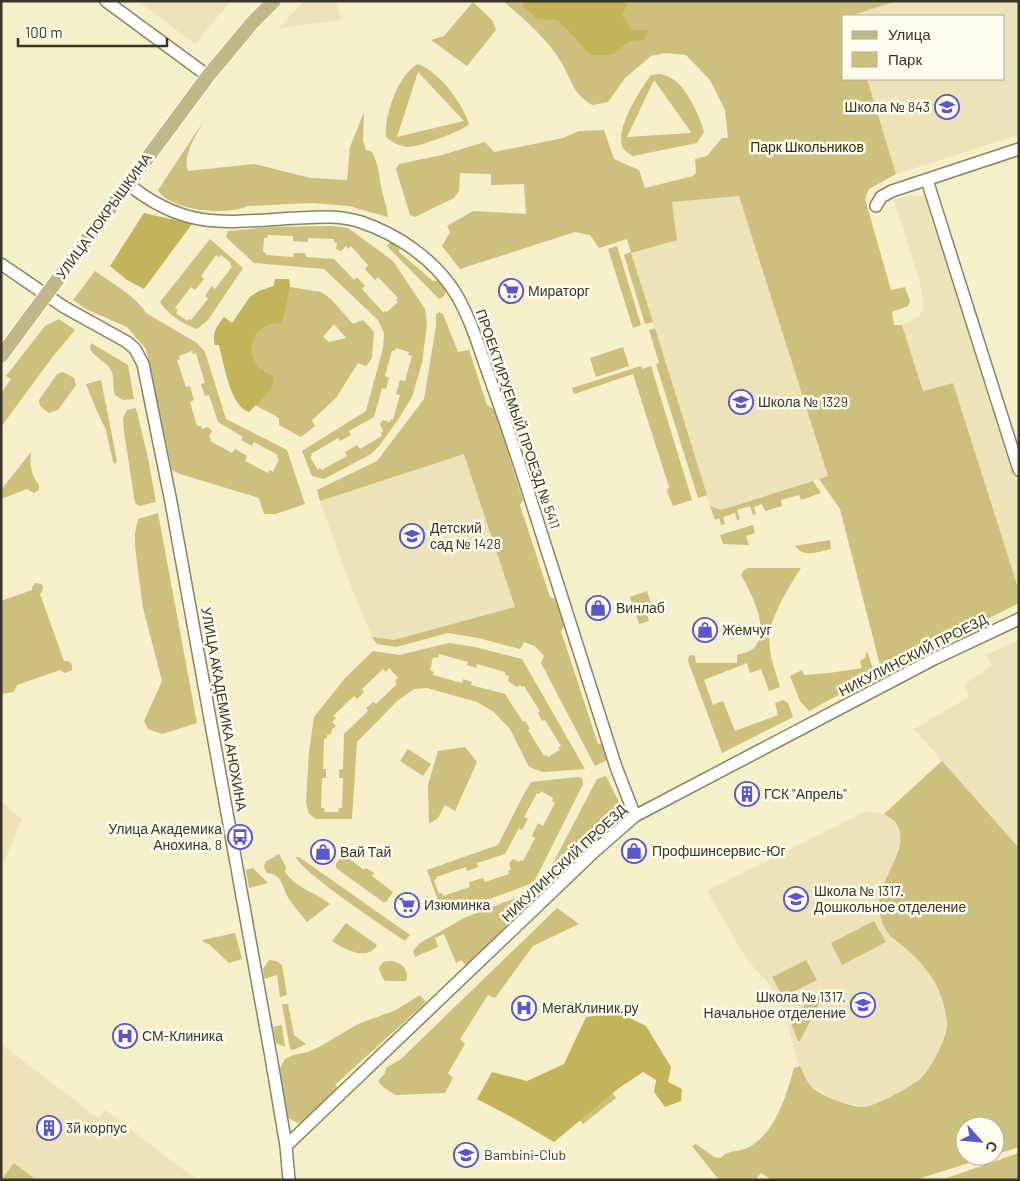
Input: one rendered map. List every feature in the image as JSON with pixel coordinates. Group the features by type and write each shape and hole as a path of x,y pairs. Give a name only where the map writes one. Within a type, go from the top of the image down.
{"main road":[{"name":"УЛИЦА ПОКРЫШКИНА","path":"1,356 208,76 252,23 274,1"}],"street":[{"path":"106,1 208,76"},
{"path":"876,206 878,200 888,192 1019,149"},
{"path":"927,180 1019,470"},
{"name":"ПРОЕКТИРУЕМЫЙ ПРОЕЗД № 5411","path":"128,184 154,203 172,212 194,219 239,221 323,216 352,220 379,230 411,247 440,273 456,294 471,324 505,420 613,758 635,816"},
{"name":"УЛИЦА АКАДЕМИКА АНОХИНА","path":"1,264 81,317 127,342 135,349 143,364 171,502 271,1056 286,1146 289,1180"},
{"name":"НИКУЛИНСКИЙ ПРОЕЗД","path":"286,1146 596,850 635,816 934,659 1019,619"}],"shaded area":[{"path":"138,1 231,1 195,44"},
{"path":"304,1 336,1 341,20 279,28"},
{"path":"523,1 629,1 622,15 632,30 648,31 644,40 629,41 613,55 590,55 557,20 538,19 523,7"},
{"name":"Школа № 843","path":"898,1 1019,1 1019,135 896,174 867,80 1005,80 1005,15 851,15"},
{"path":"928,194 1019,486 1019,591 953,384 923,391 902,325 919,317 923,309 923,298 919,279 894,200 911,195 918,197"},
{"name":"Школа № 1329","path":"739,196 828,476 721,510 710,506 631,253 677,240 672,201"},
{"path":"144,213 192,224 144,289 127,280 110,266"},
{"path":"275,279 289,279 290,287 282,323 270,324 261,329 255,336 252,345 252,354 256,363 263,371 274,376 272,388 249,412 242,408 232,393 219,345 215,345 214,333 224,317 232,323 250,297 259,291 274,286"},
{"name":"Детский сад № 1428","path":"464,453 515,607 394,640 372,637 345,571 320,501"},
{"path":"1019,640 1019,848 914,729 969,697 964,685 992,665 986,655"},
{"path":"1,802 22,819 5,860 1,862"},
{"path":"867,811 884,814 895,822 901,835 893,865 882,888 894,941 912,954 933,978 944,1002 947,1024 940,1051 921,1079 887,1099 863,1107 837,1101 812,1087 797,1061 784,1009 766,980 747,960 707,891"},
{"path":"620,1013 646,1026 671,1067 668,1082 682,1089 681,1101 665,1107 654,1092 656,1080 643,1072 619,1088 554,1142 477,1099 492,1072 527,1081 564,1064 586,1017"},
{"path":"1,1044 98,1118 105,1110 197,1180 1,1180"}],"green space":[{"name":"Парк Школьников","path":"503,1 898,1 852,15 842,15 842,80 867,80 896,174 869,189 865,199 891,290 905,287 910,301 908,306 892,312 894,325 902,325 923,391 953,383 1019,591 1019,603 882,673 840,509 819,479 828,476 739,196 672,202 677,240 631,253 653,322 645,324 624,255 631,252 627,239 599,248 590,235 575,232 460,269 442,246 450,232 447,226 473,211 526,214 524,184 491,185 491,174 460,173 459,191 454,198 415,217 410,215 396,169 399,164 442,155 485,142 494,152 563,138 579,131 604,130 614,159 639,170 645,188 693,176 696,173 695,159 707,156 722,138 728,138 725,110 710,80 686,55 666,53 651,56 625,78 608,102 592,105 576,91 561,62 535,29"},
{"path":"473,2 492,20 496,30 467,66 431,40 444,36"},
{"path":"418,64 442,81 461,106 469,124 449,135 412,147 398,145 386,137 387,118 394,96 404,77","holes":["418,72 464,121 397,137"]},
{"path":"660,74 677,82 687,94 696,110 704,132 697,143 633,156 625,151 622,146 622,129 630,109 651,75","holes":["654,80 691,133 627,137"]},
{"path":"364,112 363,141 366,150 372,152 376,161 388,217 349,206 312,203 247,206 227,211 200,210 174,203 164,197 158,190 203,122 188,153 188,171 254,164 311,178 347,180 350,147"},
{"path":"332,226 348,228 393,261 425,309 427,325 422,363 412,397 380,445 371,454 324,479 312,476 302,451 366,411 383,348 384,333 378,320 324,269 254,263 226,237 228,231 271,227","holes":["268,235 293,236 293,241 308,242 308,238 334,239 334,242 337,243 336,249 341,251 346,246 348,249 351,246 368,265 365,269 375,280 378,277 398,298 396,300 398,302 387,312 383,312 362,289 365,286 357,277 354,280 334,259 306,257 305,253 294,253 293,257 266,255 263,252 264,238 267,238","396,348 409,352 408,355 412,356 405,381 400,380 396,394 400,395 393,420 391,419 390,422 383,420 380,424 383,431 381,432 382,436 360,449 357,445 345,452 347,456 322,470 320,468 318,470 310,457 312,456 311,454 338,438 340,441 351,435 349,431 374,417 382,388 386,389 389,378 385,376 392,350 394,351"]},
{"path":"210,239 243,268 208,320 197,329 176,318 160,302","holes":["216,255 219,257 221,255 231,263 232,267 215,289 212,286 205,296 208,299 191,320 187,321 176,313 178,310 175,308 191,287 195,290 204,279 201,276"]},
{"path":"391,240 400,246 399,252 433,281 439,281 445,291 442,297 439,299 387,246"},
{"path":"617,246 641,325 633,328 608,249"},
{"path":"95,271 130,296 146,313 197,343 205,352 226,419 287,450 305,504 276,514 264,514 259,498 172,470 146,349 127,327 88,310 73,300","holes":["192,351 193,354 196,353 205,383 201,384 205,396 209,395 218,422 243,437 241,440 252,446 254,442 278,455 277,458 279,459 273,472 270,470 268,473 245,461 247,456 235,449 232,453 210,441 211,438 209,437 212,431 208,427 202,429 201,426 197,426 190,402 194,400 190,386 186,387 177,360 180,359 179,356"]},
{"path":"275,279 289,279 290,287 321,292 331,299 353,324 363,320 374,332 372,358 366,366 358,363 336,398 312,420 315,426 301,437 279,425 279,418 255,405 249,412 242,408 232,393 219,345 215,345 214,341 216,330 224,317 232,323 250,297 259,291 274,286","holes":["334,324 346,338 329,342 323,337"]},
{"path":"439,312 443,314 458,352 469,350 487,405 494,409 523,500 520,505 550,597 557,600 564,626 561,631 598,744 604,742 609,759 595,766 541,663 544,656 535,646 524,642 520,649 478,638 448,633 396,647 377,644 372,637 394,640 515,607 464,454 320,501 317,490 377,461 424,399 436,326 436,314"},
{"path":"59,319 75,330 1,427 1,393 11,379 6,376 45,326"},
{"path":"655,328 707,495 698,498 656,364 659,363 649,330"},
{"path":"91,343 128,365 134,399 123,400 115,395 111,370 92,352 90,349"},
{"path":"623,347 629,366 596,377 590,358"},
{"path":"641,366 642,369 651,366 692,500 673,506 667,491 669,487 633,374 574,394 572,388"},
{"path":"63,372 74,378 76,385 58,410 49,413 40,406 39,400 57,374"},
{"path":"101,380 117,461 115,464 106,430 86,384"},
{"path":"136,408 156,502 139,506 135,503 123,418 127,410"},
{"path":"31,452 30,461 39,490 34,493 27,489 1,499 1,490"},
{"path":"813,481 821,493 801,500 799,495 781,500 782,506 765,511 762,504 754,507 756,514 753,515 750,506 737,510 740,519 737,520 735,513 723,517 725,524 721,525 719,518 715,520 710,506 721,510"},
{"path":"158,513 197,723 162,734 148,729 144,721 162,681 143,608 135,547 138,519"},
{"path":"753,525 755,533 746,536 749,545 723,544 720,535"},
{"path":"830,540 831,549 816,553 803,552 795,546"},
{"path":"747,568 801,568 787,590 771,625 769,639 771,653 780,687 769,691 761,669 750,673 747,663 704,680 713,705 723,701 735,731 778,715 775,703 783,700 788,703 793,717 722,753 688,661 689,656 692,655 695,656 696,663 737,663 737,655 754,648 759,640 761,631 758,611 741,575"},
{"path":"35,583 43,586 40,594 64,661 71,663 72,670 65,673 60,670 17,685 14,692 1,694 1,601 32,590"},
{"path":"647,591 651,604 645,607 649,621 639,624 630,597"},
{"path":"449,643 475,647 522,659 585,769 543,772 529,767 510,729 494,712 477,702 427,688 414,689 397,701 357,742 352,819 316,819 309,814 306,803 309,752 314,717 346,677 373,651 399,655","holes":["439,654 468,662 467,665 476,668 477,664 505,672 505,675 509,676 508,681 517,687 520,685 524,686 540,711 538,713 542,721 545,720 561,746 558,748 560,750 548,757 544,756 528,730 530,729 525,721 523,722 505,694 471,685 472,682 463,679 462,683 433,675 434,672 430,670 433,657 438,658","389,668 398,678 395,681 397,684 376,704 373,702 366,708 368,711 344,734 343,769 339,770 339,778 343,778 342,808 339,808 338,812 325,812 324,808 321,808 322,778 326,778 326,769 323,769 324,739 327,738 327,735 331,734 332,729 336,726 332,722 336,718 333,716 354,696 357,699 364,692 362,689 383,669 386,672"]},
{"path":"867,651 875,675 809,711 800,701 790,676 802,670 804,675 862,668 860,661 865,658"},
{"path":"465,747 477,762 455,811 445,805 438,818 429,824 428,785 438,751"},
{"path":"408,749 431,764 423,776 400,761"},
{"path":"942,761 1019,848 1019,1147 1005,1152 1005,1116 955,1116 955,1166 959,1166 915,1180 772,1180 761,1173 755,1180 719,1180 692,1146 696,1144 714,1157 721,1158 727,1153 749,1147 773,1123 779,1112 794,1068 800,1066 809,1084 820,1093 842,1103 862,1107 883,1100 920,1079 938,1052 947,1028 946,1012 940,994 932,978 921,963 891,937 881,919 879,899 900,843 900,833 896,823 884,814"},
{"path":"606,776 626,816 466,965 461,960 456,963 444,934 435,938 438,947 415,957 413,951 420,943 464,918 536,890 542,884 597,779"},
{"path":"578,777 582,778 583,784 535,880 530,884 484,901 446,912 441,909 427,870 498,845 531,782","holes":["541,791 553,798 552,801 555,803 543,826 538,823 532,836 535,838 523,861 519,862 513,859 509,863 511,870 508,871 509,874 485,882 483,878 469,882 470,887 443,896 442,893 439,894 434,880 437,879 436,877 466,867 467,871 478,867 477,863 505,854 519,828 522,830 528,819 524,817 537,793 539,794"]},
{"path":"279,854 286,867 285,872 295,883 330,904 307,922 289,899 279,879 267,873 264,867 265,862"},
{"path":"343,854 364,870 366,868 374,873 372,876 393,892 386,902 383,902 336,868 336,864"},
{"path":"296,857 299,857 410,935 405,941 345,900 312,875"},
{"path":"253,868 268,883 249,888 246,870"},
{"path":"557,908 579,924 533,946 495,998 488,995 460,1039 465,1044 448,1073 453,1078 445,1093 395,1095 383,1087 378,1081 385,1073 386,1068 401,1059"},
{"path":"874,921 886,942 842,965 831,943"},
{"path":"346,923 377,945 373,950 367,953 355,952 332,941"},
{"path":"235,933 242,959 229,963 202,940"},
{"path":"269,960 276,961 282,965 287,995 280,997 277,975 264,979 263,969"},
{"path":"806,960 817,980 783,997 772,977"},
{"path":"390,961 404,967 407,973 406,981 385,981 379,968 383,962"},
{"path":"822,993 824,994 800,1041 798,1041 791,1023 804,1005"},
{"path":"420,995 426,1002 335,1085 338,1088 304,1121 298,1123 288,1118 279,1070 285,1059 319,1047 358,1024 396,1010"},
{"path":"282,1004 288,1004 294,1035 306,1044 293,1050 290,1049"},
{"path":"282,1025 285,1047 276,1043 273,1027"},
{"path":"601,1079 616,1098 583,1124 568,1105"},
{"path":"1019,1153 1019,1180 941,1180 981,1166 1005,1166 1005,1158"},
{"path":"14,1163 36,1180 1,1180"}],"place":[{"name":"Школа № 843","path":"947,107"},
{"name":"Мираторг","path":"511,291"},
{"name":"Школа № 1329","path":"741,402"},
{"name":"Детский сад № 1428","path":"412,536"},
{"name":"Винлаб","path":"598,608"},
{"name":"Жемчуг","path":"705,630"},
{"name":"ГСК \"Апрель\"","path":"747,794"},
{"name":"Улица Академика Анохина, 8","path":"240,837"},
{"name":"Профшинсервис-Юг","path":"634,851"},
{"name":"Вай Тай","path":"323,852"},
{"name":"Школа № 1317. Дошкольное отделение","path":"796,899"},
{"name":"Изюминка","path":"407,905"},
{"name":"Школа № 1317. Начальное отделение","path":"863,1005"},
{"name":"МегаКлиник.ру","path":"524,1008"},
{"name":"СМ-Клиника","path":"125,1036"},
{"name":"3й корпус","path":"49,1128"},
{"name":"Bambini-Club","path":"466,1155"}]}
